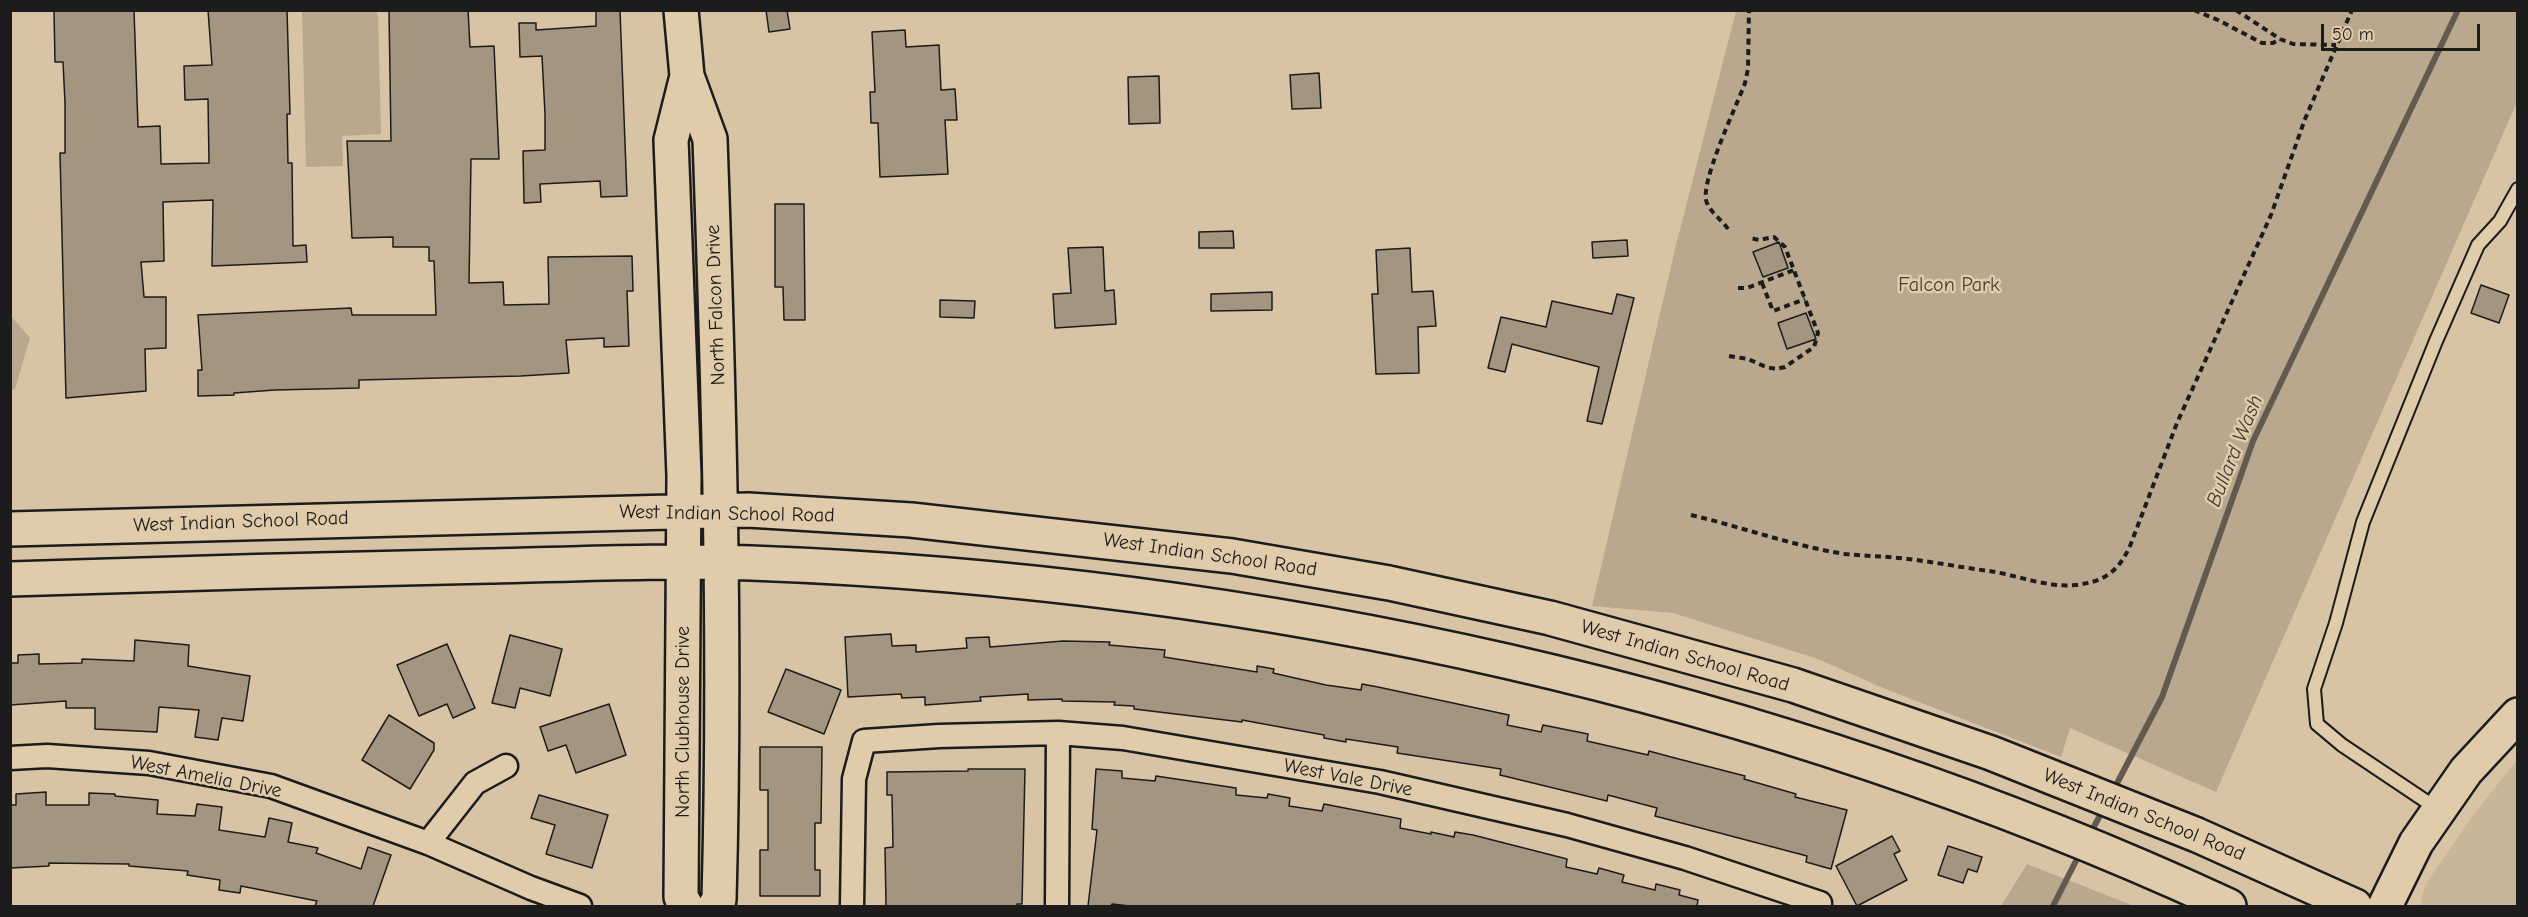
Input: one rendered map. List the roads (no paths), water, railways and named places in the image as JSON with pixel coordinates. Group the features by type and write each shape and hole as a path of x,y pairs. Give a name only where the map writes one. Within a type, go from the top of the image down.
{"main road":[{"name":"North Falcon Drive","path":"681,10 687,76 710,139 721,470 721,537"},
{"name":"North Falcon Drive","path":"683,536 671,140 687,76"},
{"name":"West Indian School Road","path":"10,579 683,536 721,537 748,510 911,520 1232,556 1389,583 1550,618 1782,682 1980,749 2060,780 2194,834 2355,906"},
{"name":"West Indian School Road","path":"10,529 721,537 924,573 1012,580 1273,615 1482,654 1726,717 1928,782 2018,816 2229,906"},
{"name":"North Clubhouse Drive","path":"683,536 681,897 686,906"},
{"name":"North Clubhouse Drive","path":"715,906 719,900 722,742 721,537"},
{"path":"2385,906 2416,843 2466,771 2517,715"},
{"path":"683,741 722,742"}],"street":[{"name":"West Vale Drive","path":"852,906 854,779 864,741 939,736 1058,733 1123,738 1380,782 1567,825 1685,858 1819,905"},
{"path":"1057,906 1058,733"},
{"name":"West Amelia Drive","path":"10,758 47,756 148,763 271,786 428,843 529,897 580,906"},
{"path":"428,843 475,783 506,766"}],"lane":[{"path":"2439,810 2342,745 2317,724 2314,689 2336,623 2363,522 2431,351 2478,245 2500,221 2517,189"}],"waterway":[{"name":"Bullard Wash","path":"2113,791 2162,697 2253,441 2458,10"},
{"name":"Bullard Wash","path":"2089,836 2104,808"},
{"name":"Bullard Wash","path":"2053,906 2080,853"}],"park label":[{"name":"Falcon Park","path":"1949,285"}]}
